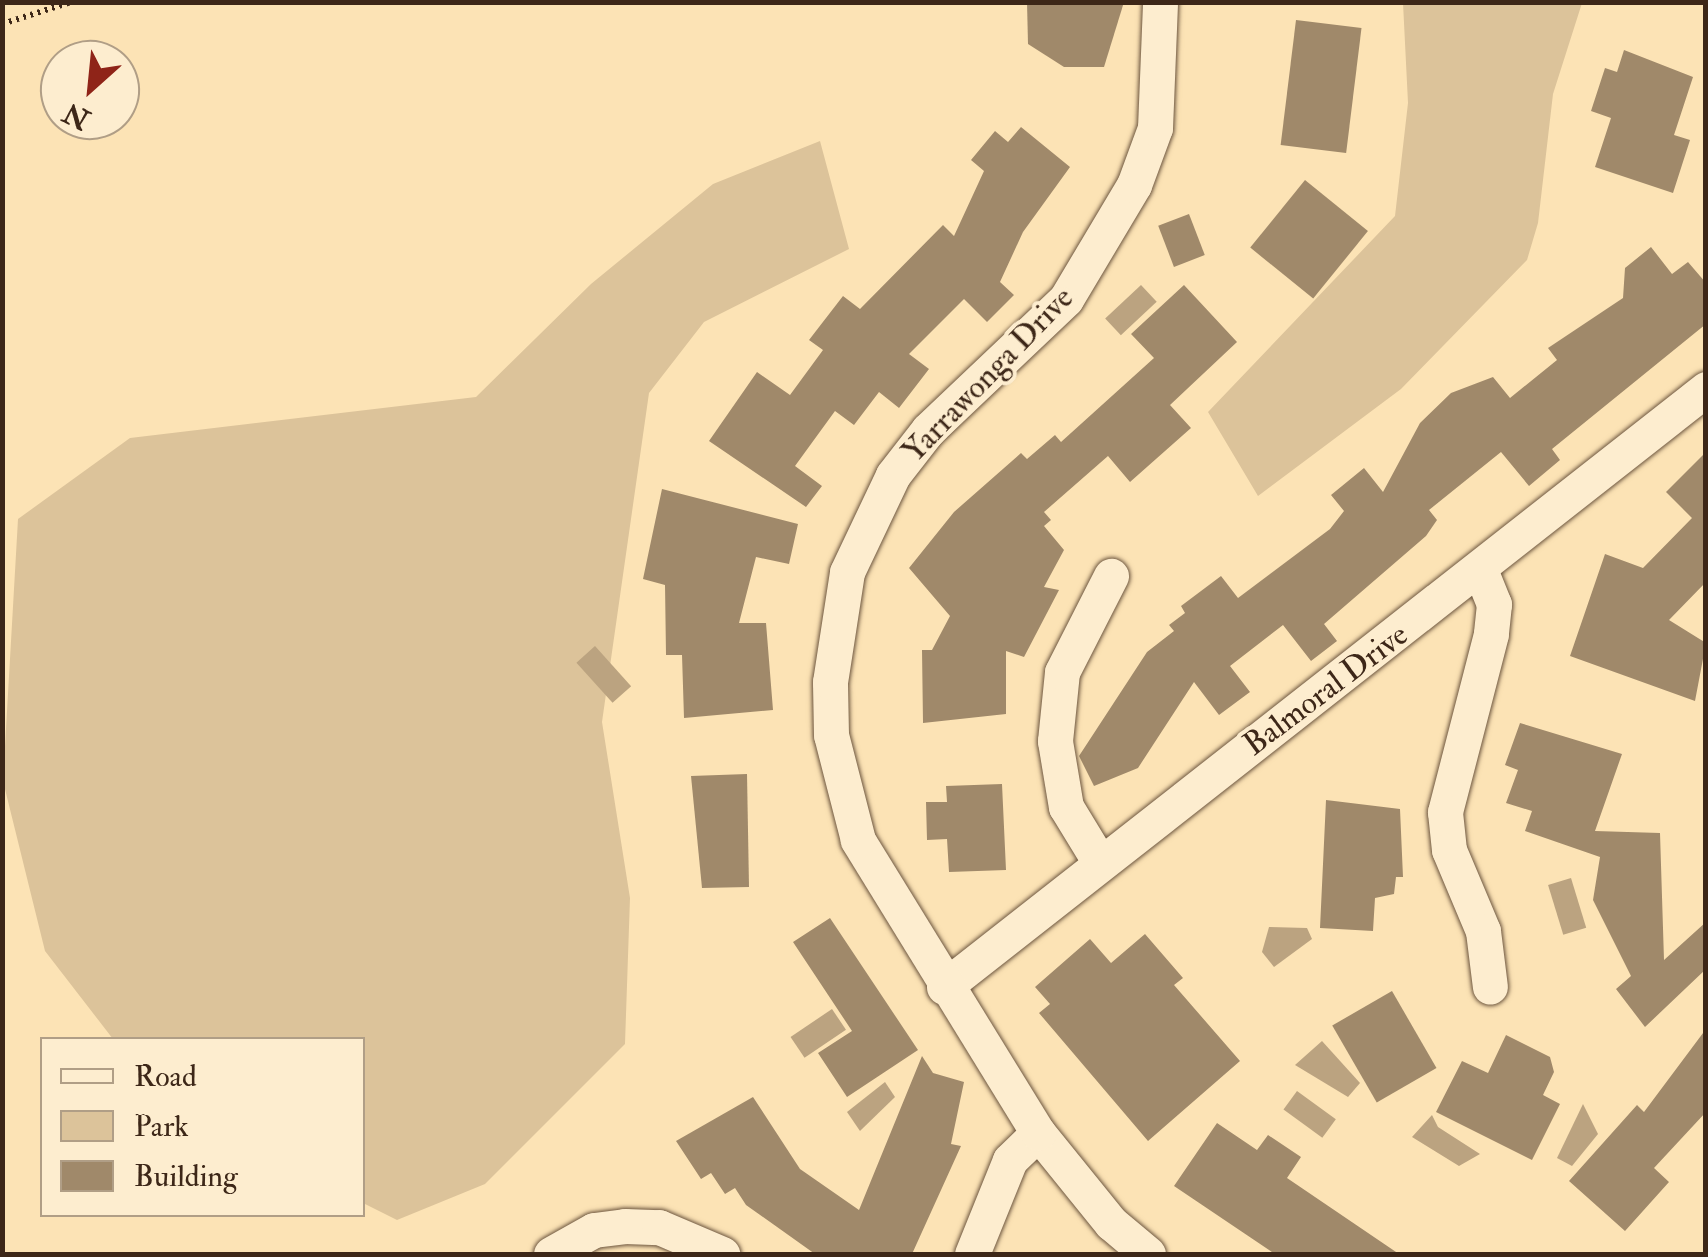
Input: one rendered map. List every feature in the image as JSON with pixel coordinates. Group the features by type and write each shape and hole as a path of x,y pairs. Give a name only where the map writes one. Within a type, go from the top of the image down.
{"street":[{"name":"Yarrawonga Drive","path":"1148,1254 1111,1223 1038,1133 944,987 858,840 843,799 830,735 834,621 868,520 893,475 928,430 1066,299 1104,243 1154,128 1160,2"},
{"name":"Balmoral Drive","path":"944,987 1100,861 1481,572 1706,389"},
{"path":"1481,572 1494,604 1491,634 1445,812 1453,863 1483,931 1490,987"},
{"path":"1100,861 1066,808 1055,741 1062,672 1111,576"},
{"path":"972,1254 1010,1160 1038,1133"},
{"path":"551,1254 594,1230 659,1226 722,1254"}],"path":[{"path":"2,24 71,2"}],"green space":[{"path":"1403,3 1582,3 1553,94 1538,223 1527,260 1401,389 1258,496 1208,412 1395,216 1408,103"},
{"path":"820,141 849,249 704,322 649,393 602,722 630,898 625,1044 485,1184 397,1220 365,1204 365,1037 111,1037 45,951 3,781 18,519 130,438 476,397 591,284 713,184"}],"shaded area":[{"path":"1141,285 1157,302 1121,335 1105,318"},
{"path":"595,646 631,686 613,703 576,663"},
{"path":"1571,878 1586,928 1563,935 1548,885"},
{"path":"1269,927 1307,928 1312,939 1274,967 1262,952"},
{"path":"832,1009 846,1030 805,1058 791,1037"},
{"path":"1322,1041 1360,1083 1348,1097 1295,1065"},
{"path":"885,1082 895,1097 860,1131 847,1112"},
{"path":"1297,1091 1336,1119 1322,1138 1283,1110"},
{"path":"1583,1104 1598,1134 1572,1166 1557,1158"},
{"path":"1432,1115 1438,1127 1480,1154 1459,1166 1412,1137"}],"building":[{"path":"1027,2 1124,2 1104,67 1064,67 1028,44"},
{"path":"1296,20 1362,28 1346,153 1281,145"},
{"path":"1624,50 1693,77 1674,135 1690,140 1673,193 1595,167 1611,118 1591,111 1605,68 1617,72"},
{"path":"1021,127 1070,167 1023,232 1000,282 1014,295 987,322 964,299 909,354 929,369 899,408 879,392 854,425 835,411 795,466 822,486 806,507 709,441 757,372 790,395 823,350 809,340 843,296 860,309 943,225 954,236 984,171 971,160 995,131 1008,142"},
{"path":"1305,180 1368,231 1313,299 1250,248"},
{"path":"1189,214 1205,255 1174,267 1158,226"},
{"path":"1651,247 1672,274 1688,262 1706,283 1706,324 1552,449 1560,460 1529,486 1501,452 1429,510 1437,520 1426,536 1324,624 1337,641 1311,661 1283,625 1230,666 1250,692 1219,715 1194,682 1138,768 1094,786 1079,756 1147,652 1174,631 1169,625 1185,613 1181,606 1221,576 1238,598 1330,529 1344,511 1331,495 1364,468 1383,492 1420,423 1451,393 1493,377 1510,398 1557,360 1548,348 1623,298 1625,268"},
{"path":"1184,285 1237,342 1170,405 1191,428 1130,482 1108,456 1044,512 1051,520 1044,526 1064,550 1044,587 1059,590 1024,657 1006,651 1006,714 923,723 922,650 932,650 950,616 909,568 954,512 1021,453 1027,459 1055,435 1061,442 1154,358 1131,334"},
{"path":"1706,452 1706,582 1669,620 1706,643 1695,701 1570,656 1605,554 1643,568 1692,518 1666,492"},
{"path":"662,489 798,524 789,564 756,557 739,623 766,623 773,710 684,718 682,655 666,655 665,585 643,579"},
{"path":"1520,723 1622,754 1595,831 1660,833 1664,960 1706,922 1706,969 1645,1027 1616,989 1631,976 1593,900 1600,857 1525,831 1532,811 1506,803 1518,770 1505,765"},
{"path":"747,774 749,887 702,888 691,776"},
{"path":"1002,784 1006,870 949,872 947,839 927,840 926,802 947,802 946,786"},
{"path":"1326,800 1400,809 1403,877 1396,877 1394,894 1375,898 1373,931 1320,928"},
{"path":"830,918 918,1050 847,1097 818,1053 852,1031 793,942"},
{"path":"1145,934 1183,978 1174,985 1240,1061 1148,1141 1039,1013 1050,1004 1035,987 1090,939 1111,963"},
{"path":"1392,991 1436,1068 1377,1103 1332,1026"},
{"path":"1706,1029 1706,1112 1654,1168 1669,1182 1625,1231 1569,1181 1637,1105 1644,1112"},
{"path":"1506,1035 1550,1057 1554,1072 1543,1095 1560,1104 1532,1160 1436,1112 1462,1061 1488,1073"},
{"path":"922,1056 933,1073 964,1082 951,1144 961,1146 912,1254 815,1254 746,1205 735,1188 725,1194 711,1173 701,1179 676,1141 753,1097 800,1169 859,1210"},
{"path":"1217,1123 1257,1150 1268,1135 1301,1157 1287,1178 1399,1254 1275,1254 1174,1186"}]}
